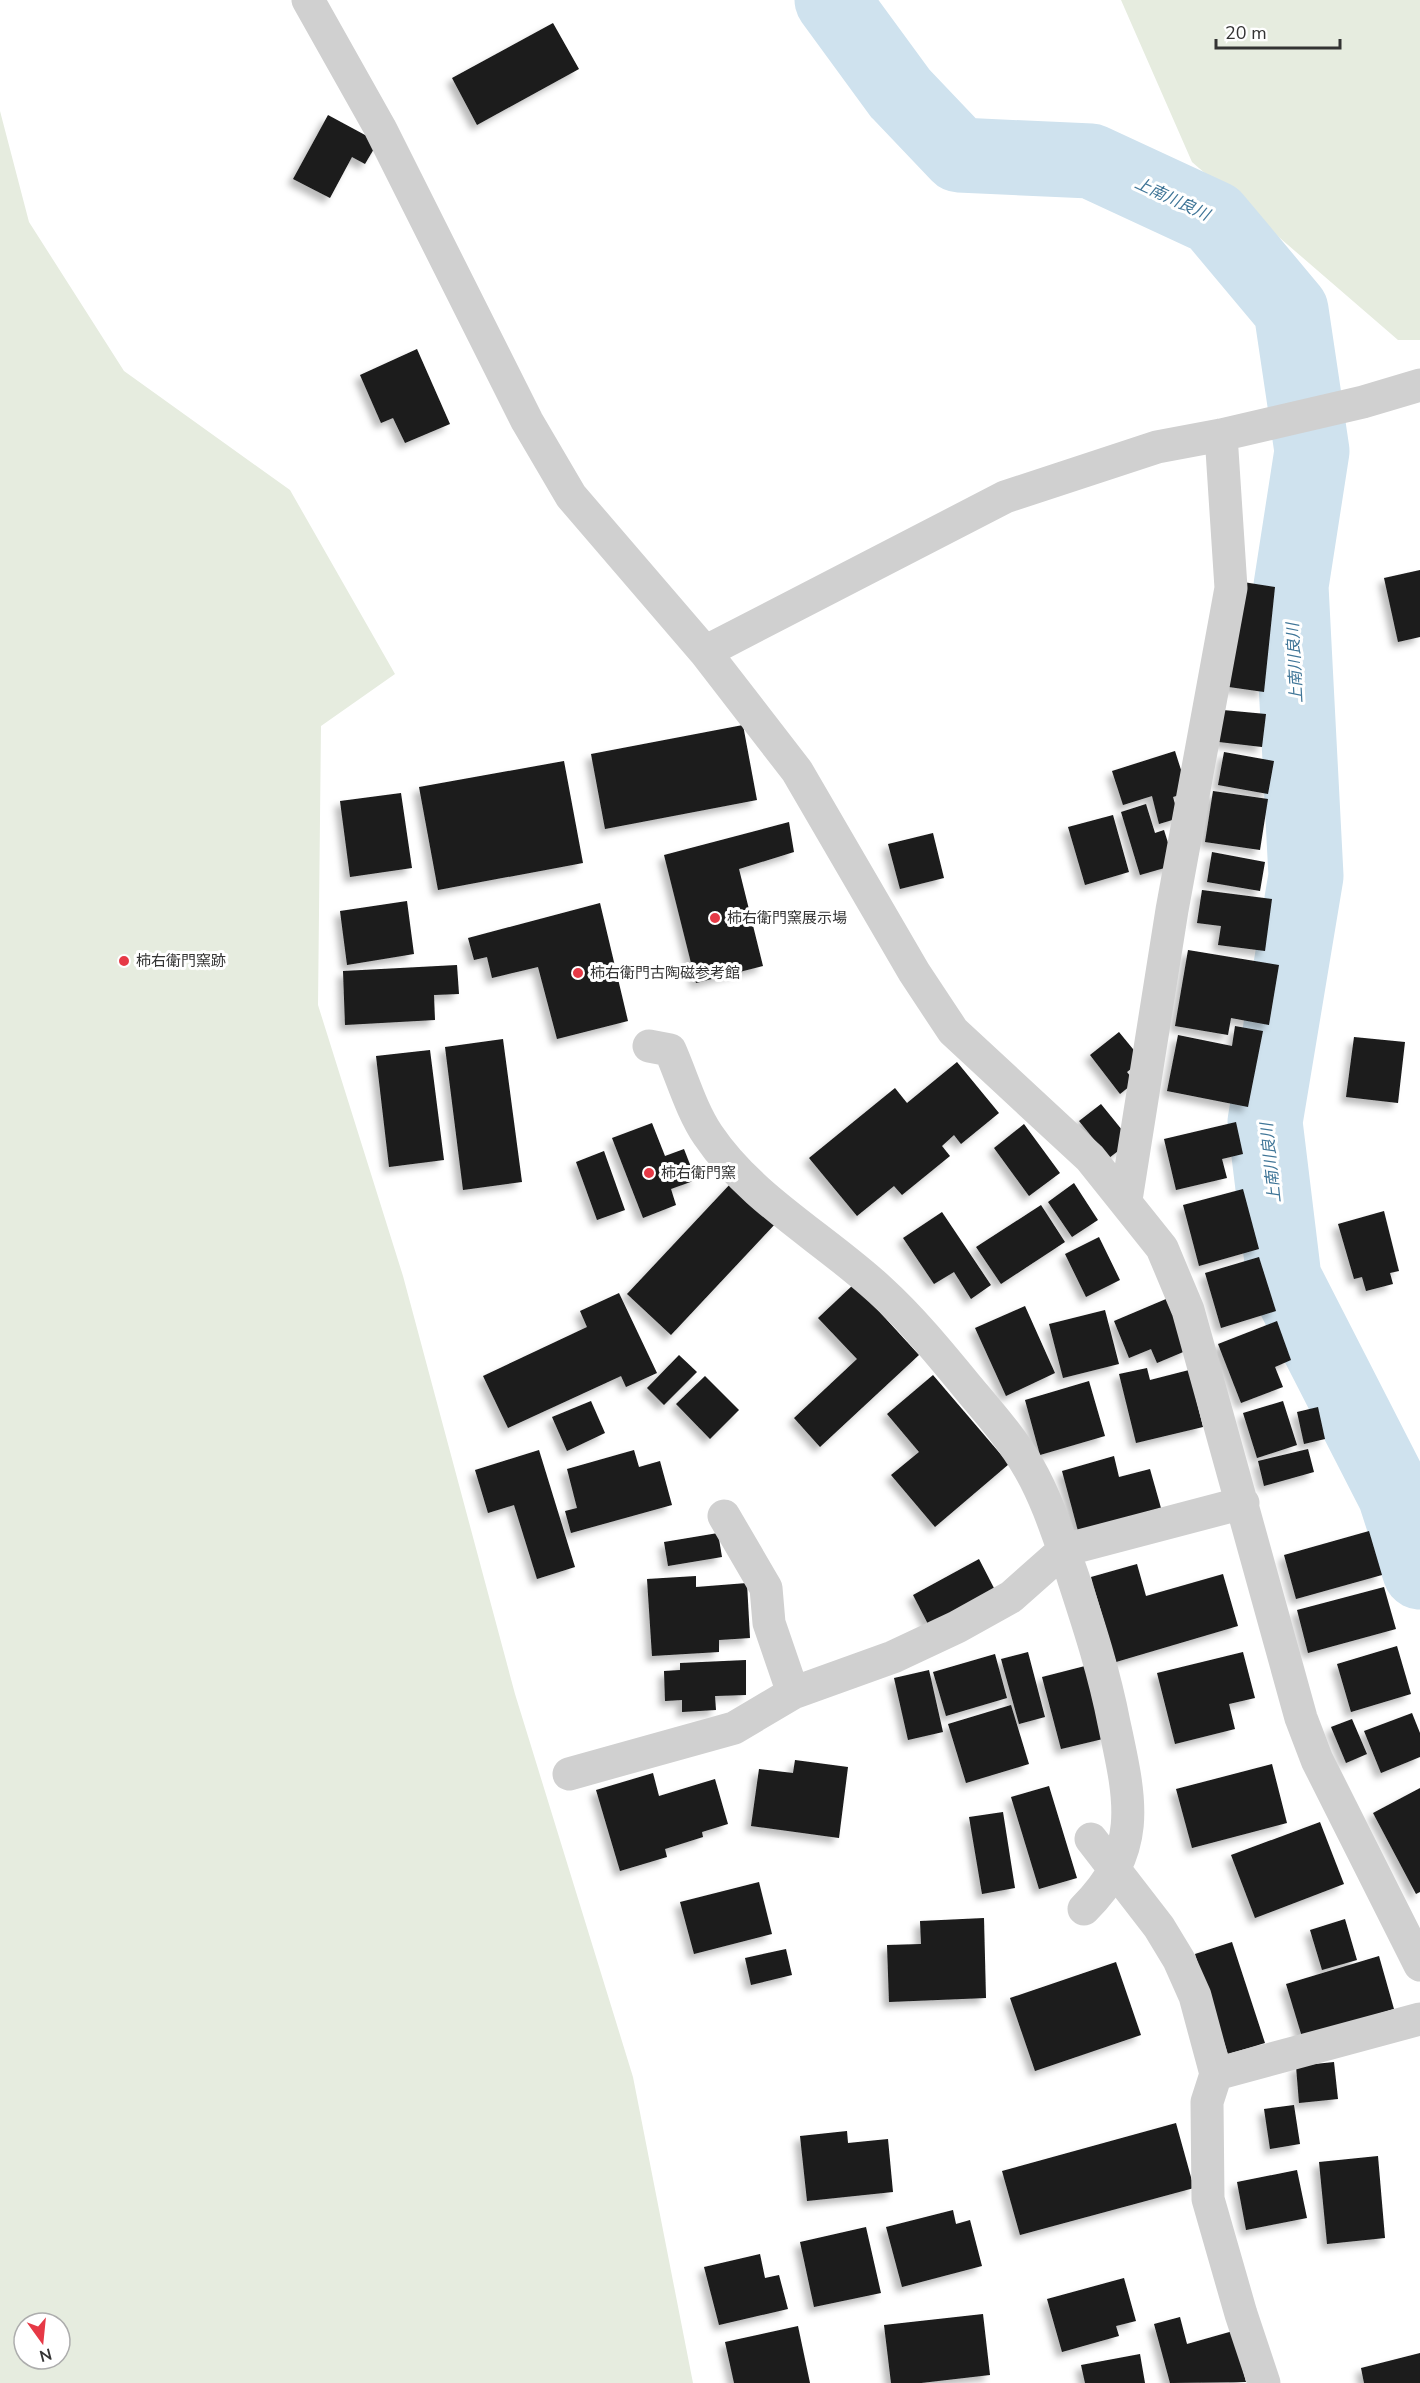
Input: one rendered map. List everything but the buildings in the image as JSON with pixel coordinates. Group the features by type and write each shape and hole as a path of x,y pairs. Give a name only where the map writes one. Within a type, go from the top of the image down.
{"street":[{"path":"308,0 375,118 527,421 571,496 705,652 797,771 914,972 953,1030 1090,1158 1126,1200 1162,1248 1188,1310 1305,1728 1317,1760 1420,1965"},
{"path":"705,652 1005,497 1157,447 1221,435 1363,402 1420,385"},
{"path":"1126,1200 1172,910 1232,588 1221,435"},
{"path":"650,1046 670,1050 707,1134 744,1180 841,1256 882,1292 938,1351 997,1422 1037,1483 1064,1550 1103,1668 1126,1780 1129,1816 1125,1845 1115,1870 1100,1894 1084,1910"},
{"path":"569,1774 734,1728 793,1693 893,1657 957,1627 1011,1597 1064,1550 1243,1503"},
{"path":"724,1516 766,1587 769,1623 793,1693"},
{"path":"1091,1839 1179,1960 1195,1996 1216,2074 1207,2102 1209,2199 1241,2314 1264,2383"},
{"path":"1216,2074 1420,2019"}],"shaded area":[{"path":"1121,0 1420,0 1420,340 1398,340 1192,162"},
{"path":"0,111 29,222 124,371 290,490 395,674 321,726 318,1005 403,1276 515,1694 633,2077 693,2383 0,2383"}],"waterway":[{"name":"上南川良川","path":"832,0 900,93 959,155 1091,161 1214,218 1291,310 1312,451 1291,586 1306,876 1265,1122 1284,1278 1395,1495 1420,1572"}],"place":[{"name":"柿右衛門窯展示場","path":"715,918"},
{"name":"柿右衛門窯跡","path":"124,961"},
{"name":"柿右衛門古陶磁参考館","path":"578,973"},
{"name":"柿右衛門窯","path":"649,1173"}]}
